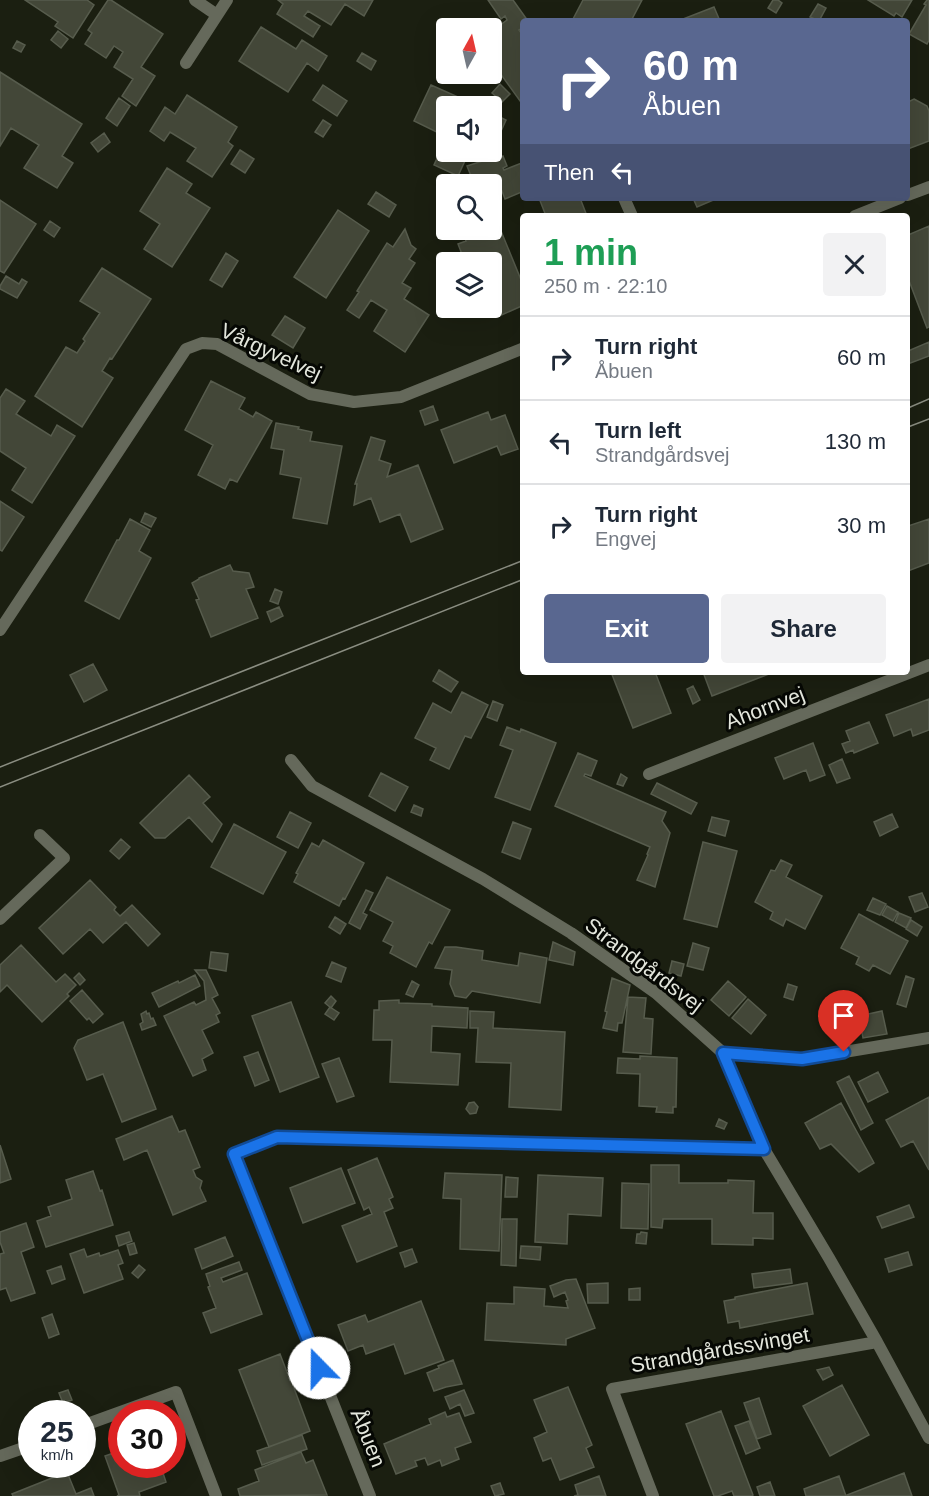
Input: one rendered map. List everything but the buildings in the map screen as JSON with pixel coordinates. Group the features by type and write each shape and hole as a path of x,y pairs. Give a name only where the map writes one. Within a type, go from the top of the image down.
{"street":[{"path":"195,0 218,15"},
{"path":"186,63 227,0"},
{"path":"910,194 929,187"},
{"path":"862,213 892,201"},
{"name":"Vårgyvelvej","path":"0,630 186,349 202,343 217,344 310,394 354,402 401,397 520,350"},
{"name":"Ahornvej","path":"910,672 929,665"},
{"name":"Ahornvej","path":"649,774 903,675"},
{"name":"Strandgårdsvej","path":"291,760 312,786 483,879 571,933 656,993 723,1053 764,1149 877,1342 929,1438"},
{"path":"0,920 64,858 40,835"},
{"path":"723,1053 802,1059 929,1038"},
{"name":"Åbuen","path":"370,1496 234,1154 277,1137 764,1149"},
{"name":"Strandgårdssvinget","path":"652,1496 612,1389 877,1342"},
{"path":"96,1421 176,1392 216,1496"},
{"path":"0,1456 18,1450"}],"tram line":[{"path":"910,407 929,399"},
{"path":"910,426 929,419"},
{"path":"0,767 520,562"},
{"path":"0,787 520,581"}],"route":[{"path":"319,1368 234,1154 277,1137 764,1149 723,1053 802,1059 844,1052"}]}
